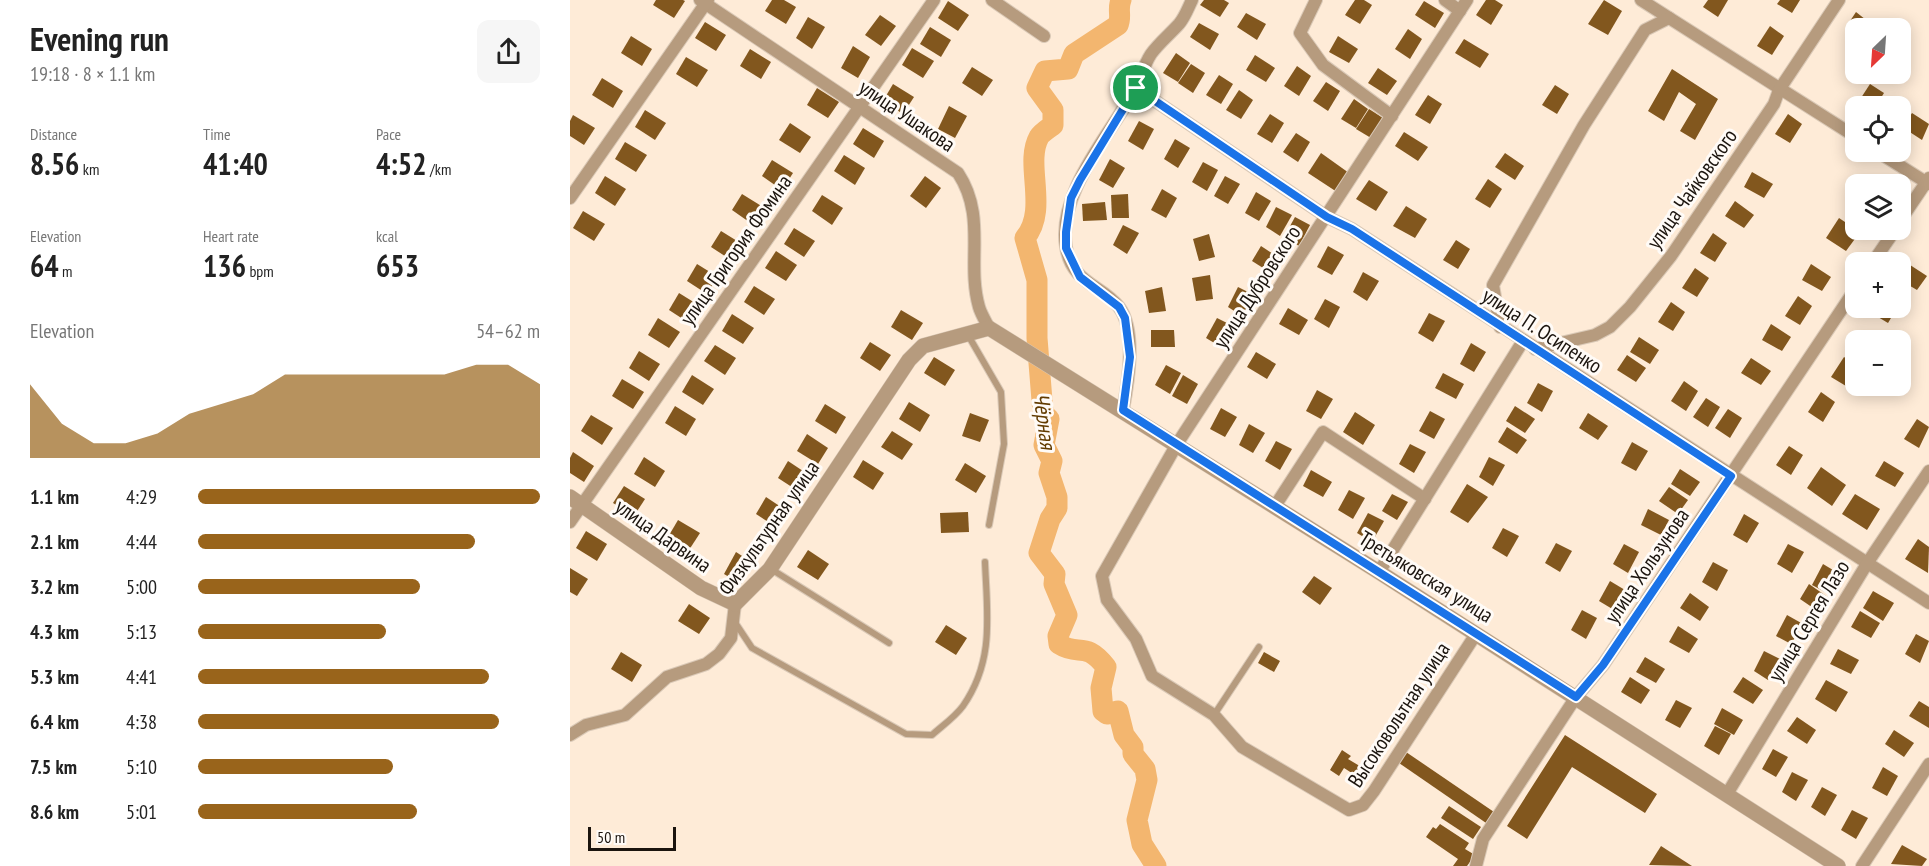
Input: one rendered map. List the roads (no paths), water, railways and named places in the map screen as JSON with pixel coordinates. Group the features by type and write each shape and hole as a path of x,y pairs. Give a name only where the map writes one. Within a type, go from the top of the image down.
{"street":[{"name":"улица Григория Фомина","path":"570,522 576,501 860,107 934,0"},
{"path":"992,0 1044,36"},
{"path":"1123,410 1130,357 1125,318 1119,307 1080,277 1066,248 1071,198 1136,88 1141,69 1153,51 1180,22 1192,0"},
{"path":"1316,0 1300,33 1323,65 1392,116"},
{"path":"1444,0 1464,5"},
{"path":"1641,0 1845,130"},
{"name":"улица Чайковского","path":"1535,350 1595,335 1610,327 1630,307 1671,256 1774,104 1779,90 1839,0"},
{"name":"улица Ушакова","path":"705,1 958,173 970,191 976,228 976,285 979,308 995,332"},
{"path":"570,198 705,1"},
{"name":"улица Дубровского","path":"1177,444 1464,5"},
{"path":"1500,327 1494,285 1524,227 1645,30 1669,18"},
{"name":"улица П. Осипенко","path":"1136,88 1327,217 1352,229 1535,350 1929,603"},
{"path":"1895,162 1928,181 1911,205"},
{"name":"улица Хользунова","path":"1476,866 1483,838 1576,697 1603,665 1845,305"},
{"name":"Третьяковская улица","path":"995,332 1275,506 1838,866"},
{"name":"Физкультурная улица","path":"570,735 586,725 625,715 667,677 706,664 719,654 731,638 735,604 770,568 909,360 923,346 968,334 995,332"},
{"path":"1379,572 1522,341"},
{"path":"1275,506 1323,432 1425,499"},
{"name":"Высоковольтная улица","path":"1177,444 1102,576 1107,600 1136,639 1152,676 1214,715 1242,747 1349,810 1363,805 1476,634"},
{"name":"улица Сергея Лазо","path":"1727,795 1868,562 1929,471"},
{"name":"улица Дарвина","path":"576,501 701,588 735,604"},
{"path":"1862,866 1929,764"}],"lane":[{"path":"968,334 1001,392 1004,444 989,525"},
{"path":"733,620 752,648 906,734 932,735 962,707 977,680 988,644 984,562"},
{"path":"770,568 889,643"},
{"path":"1214,715 1259,646"}],"waterway":[{"name":"Чёрная","path":"1121,0 1118,25 1074,54 1068,69 1045,71 1037,88 1053,110 1053,125 1040,135 1035,148 1035,214 1032,226 1025,238 1037,280 1037,338 1043,413 1049,419 1044,445 1052,461 1049,473 1057,497 1057,508 1050,519 1039,553 1055,574 1054,584 1067,615 1058,636 1059,644 1066,648 1087,651 1106,667 1101,688 1103,711 1107,714 1118,711 1124,735 1133,747 1133,754 1145,769 1147,780 1137,820 1142,844 1156,866"}]}
